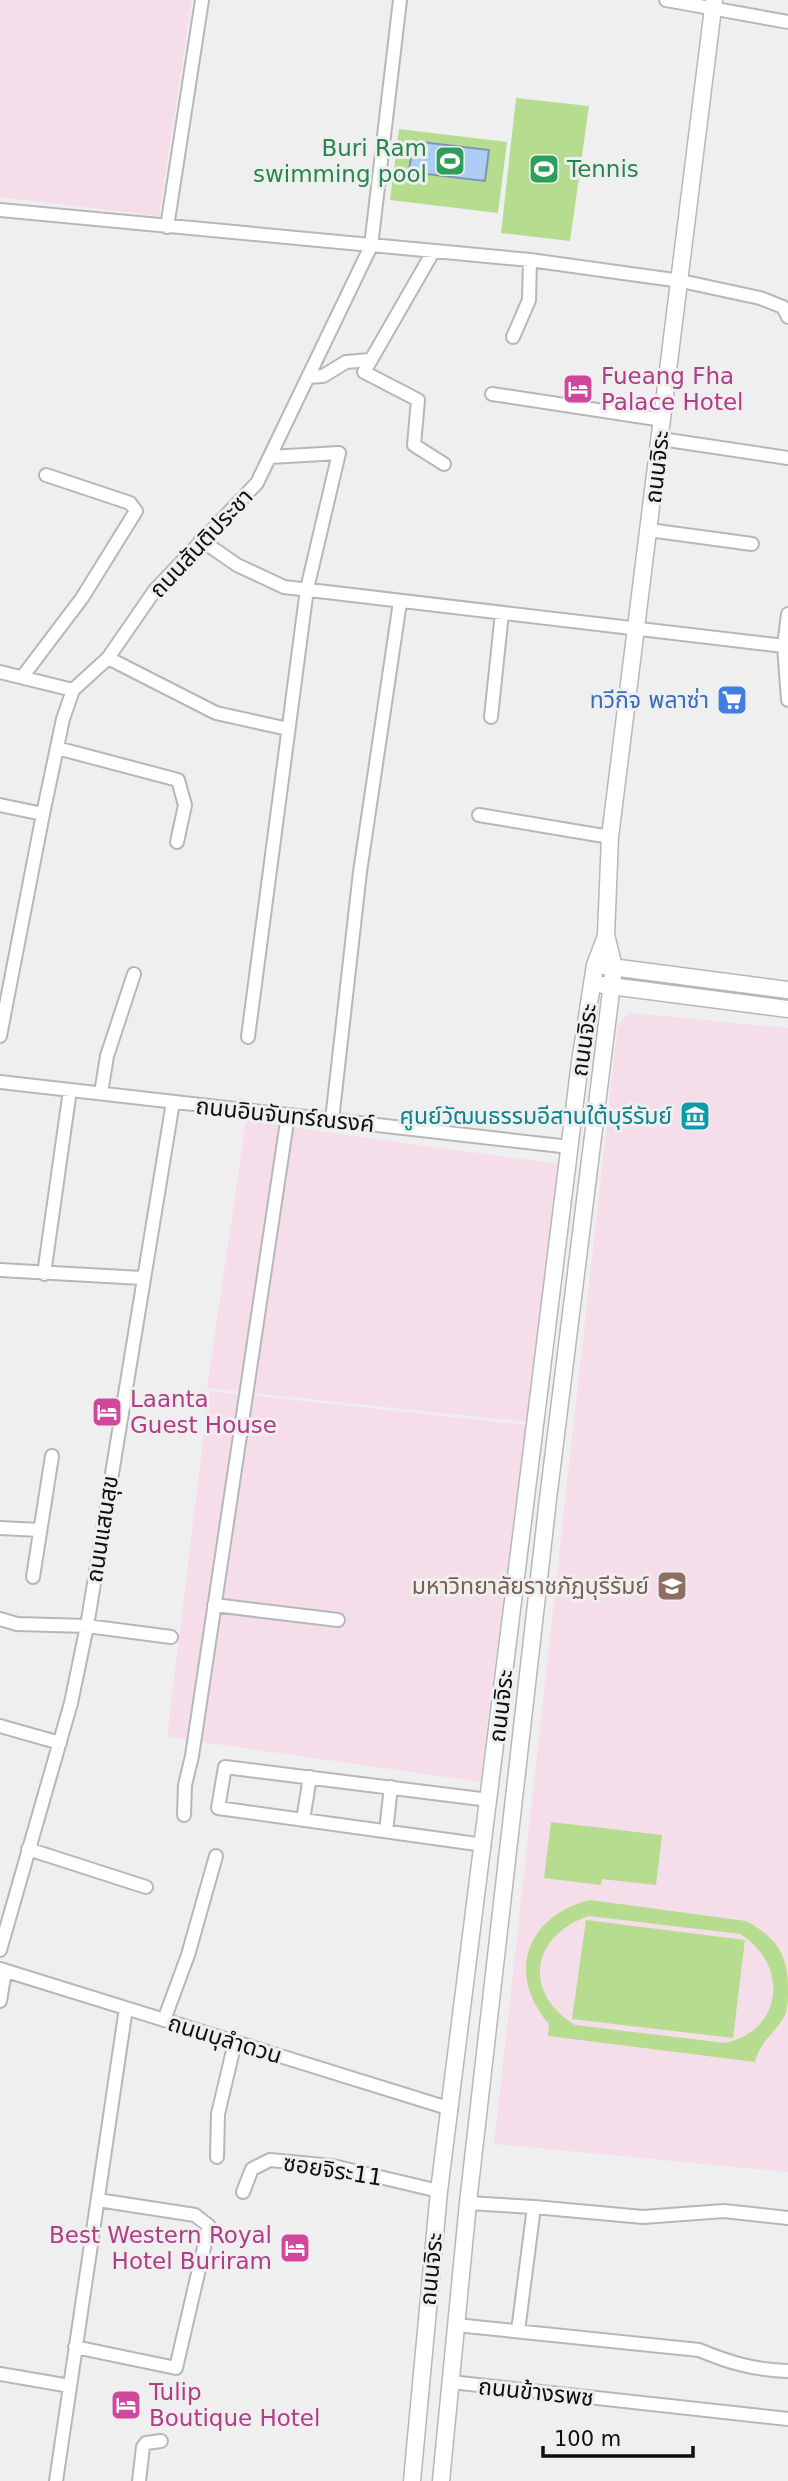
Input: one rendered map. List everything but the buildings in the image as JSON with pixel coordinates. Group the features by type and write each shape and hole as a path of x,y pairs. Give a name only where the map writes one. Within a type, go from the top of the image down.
{"main road":[{"name":"ถนนจิระ","path":"441,2481 468,2203 548,1499 612,987 614,967 606,935 610,837 714,5"},
{"name":"ถนนจิระ","path":"412,2481 439,2191 526,1497 592,984 595,965 606,935"},
{"path":"595,965 788,990"},
{"path":"592,984 788,1009"},
{"path":"526,1497 530,1505 537,1508 546,1504 548,1499"},
{"path":"523,1521 529,1514 536,1513 546,1523"},
{"path":"451,2109 478,2114"}],"street":[{"path":"167,227 202,0"},
{"name":"ถนนสันติประชา","path":"73,690 108,658 155,590 257,483 371,246 400,0"},
{"path":"666,0 714,5 788,22"},
{"path":"0,210 530,260 681,281 769,300 783,307 788,317"},
{"path":"433,252 364,372 418,400 414,445 444,464"},
{"path":"513,337 529,300 530,260"},
{"path":"308,377 323,376 346,362 370,360"},
{"path":"492,394 663,420"},
{"path":"661,439 788,458"},
{"path":"248,1037 307,589 339,453 270,457"},
{"path":"23,677 82,598 136,511 130,503 46,475"},
{"path":"649,530 752,544"},
{"path":"201,540 237,565 284,587 785,646"},
{"path":"332,1120 360,872 400,602"},
{"path":"491,717 502,613"},
{"path":"788,614 785,646 788,700"},
{"path":"108,658 216,713 288,729"},
{"path":"0,672 73,690 43,814 0,1036"},
{"path":"57,748 178,780 185,805 177,842"},
{"path":"0,805 43,814"},
{"path":"479,815 610,837"},
{"path":"101,1093 107,1056 134,974"},
{"name":"ถนนอินจันทร์ณรงค์","path":"0,1082 570,1147"},
{"path":"44,1274 70,1090"},
{"name":"ถนนแสนสุข","path":"0,1950 60,1743 87,1626 173,1102"},
{"path":"184,1815 185,1785 288,1115"},
{"path":"0,1270 142,1278"},
{"path":"33,1577 52,1456"},
{"path":"0,1528 40,1530"},
{"path":"214,1605 338,1620"},
{"path":"0,1619 18,1623 87,1626 172,1637"},
{"path":"0,1726 60,1743"},
{"path":"484,1845 218,1808 225,1767 489,1800"},
{"path":"303,1820 310,1777"},
{"path":"386,1831 391,1787"},
{"path":"28,1849 146,1887"},
{"path":"164,2020 188,1955 216,1856"},
{"path":"0,2000 3,1970"},
{"name":"ถนนบุลำดวน","path":"3,1970 451,2109"},
{"path":"56,2481 126,2008"},
{"path":"217,2157 218,2114 235,2042"},
{"name":"ซอยจิระ11","path":"243,2192 252,2169 270,2160 334,2166 439,2191"},
{"path":"75,2347 176,2368 209,2226 195,2215 98,2200"},
{"path":"468,2203 643,2217 724,2211 788,2218"},
{"path":"518,2332 534,2207"},
{"path":"456,2325 699,2350 737,2365 788,2371"},
{"path":"0,2374 70,2386"},
{"name":"ถนนข้างรพช","path":"451,2382 788,2419"},
{"path":"139,2481 143,2447 146,2443 161,2441"}],"shaded area":[{"path":"0,0 192,0 159,216 0,197"},
{"name":"มหาวิทยาลัยราชภัฏบุรีรัมย์","path":"631,1013 788,1028 788,2172 494,2144 618,1023"},
{"path":"246,1121 558,1164 527,1422 207,1388"},
{"path":"209,1391 526,1425 480,1782 167,1737"}],"green space":[{"name":"Tennis","path":"516,98 589,106 570,241 501,233"},
{"name":"Buri Ram swimming pool","path":"399,129 507,142 498,213 390,200"},
{"path":"551,1822 662,1835 656,1885 602,1879 601,1885 544,1878"},
{"path":"590,1900 746,1921 766,1934 779,1948 786,1966 788,2000 784,2017 763,2044 755,2062 548,2036 549,2024 536,2005 528,1986 526,1967 529,1949 538,1933 551,1919 568,1908","holes":["589,1916 740,1934 756,1946 766,1961 772,1978 773,1994 769,2010 759,2025 745,2036 725,2043 575,2025 558,2012 547,1997 541,1981 540,1966 545,1950 555,1937 570,1925"]},
{"path":"586,1920 745,1940 733,2038 572,2019"}],"water":[{"path":"413,141 489,150 485,181 409,172"}],"place":[{"name":"Buri Ram swimming pool","path":"450,161"},
{"name":"Tennis","path":"544,169"},
{"name":"Fueang Fha Palace Hotel","path":"578,389"},
{"name":"ทวีกิจ พลาซ่า","path":"732,700"},
{"name":"ศูนย์วัฒนธรรมอีสานใต้บุรีรัมย์","path":"695,1116"},
{"name":"Laanta Guest House","path":"107,1412"},
{"name":"มหาวิทยาลัยราชภัฏบุรีรัมย์","path":"672,1586"},
{"name":"Best Western Royal Hotel Buriram","path":"295,2248"},
{"name":"Tulip Boutique Hotel","path":"126,2405"}]}
